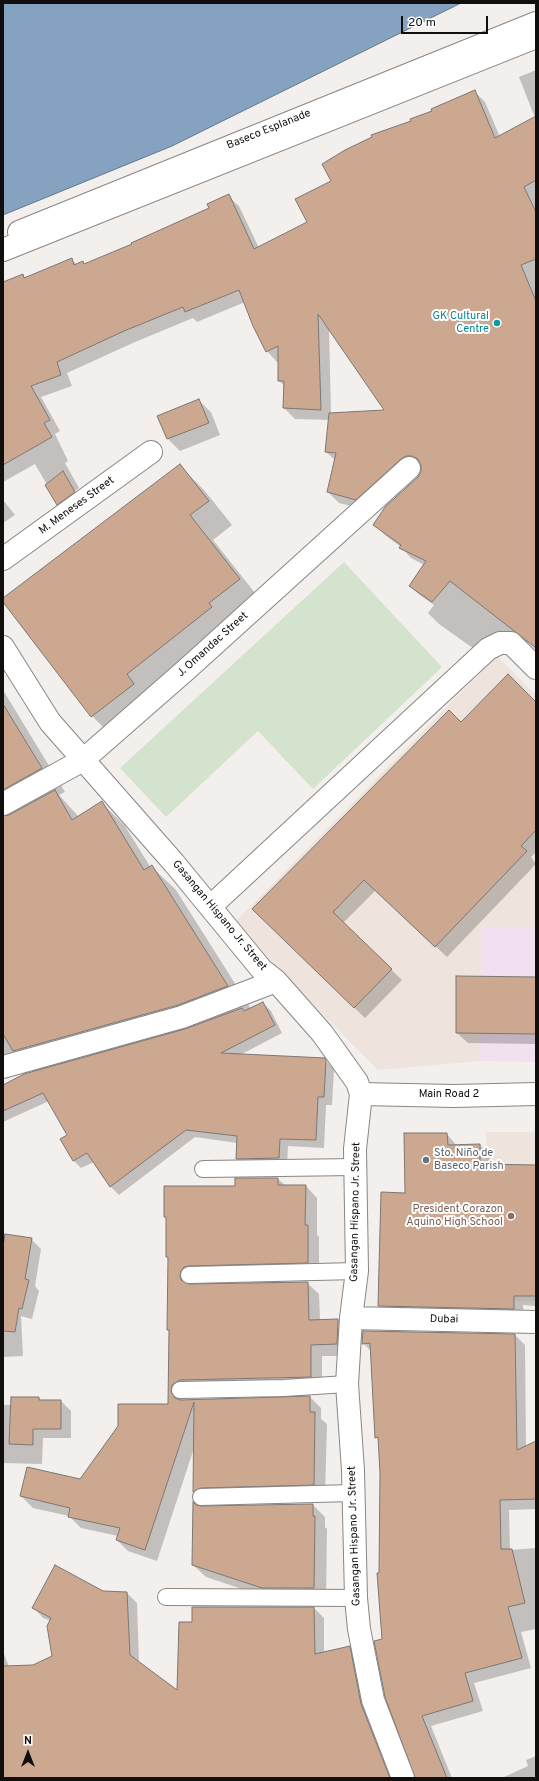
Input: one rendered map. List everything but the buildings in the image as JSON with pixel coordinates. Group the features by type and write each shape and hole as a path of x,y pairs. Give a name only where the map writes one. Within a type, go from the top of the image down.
{"street":[{"name":"Baseco Esplanade","path":"3,239 178,166 536,22"},
{"path":"3,250 536,37"},
{"name":"M. Meneses Street","path":"3,559 151,452"},
{"name":"J. Omandac Street","path":"3,804 83,760 187,669 409,468"},
{"path":"211,906 488,649 500,643 511,643 536,668"},
{"name":"Gasangan Hispano Jr. Street","path":"3,647 50,722 211,906 262,970 276,981 322,1033 357,1082 361,1094 355,1149 357,1271 351,1318 347,1384 353,1470 356,1598 373,1700 403,1778"},
{"path":"3,1067 182,1017 276,981"},
{"name":"Main Road 2","path":"361,1094 454,1096 536,1094"},
{"name":"Dubai","path":"351,1318 536,1322"}],"lane":[{"path":"203,1169 356,1167"},
{"path":"189,1275 357,1271"},
{"path":"180,1390 284,1388 347,1384"},
{"path":"201,1497 353,1493"},
{"path":"166,1597 356,1598"}],"shaded area":[{"path":"497,656 536,695 536,928 481,928 480,1061 378,1070 233,924"},
{"path":"481,927 536,928 536,1062 480,1061"},
{"name":"President Corazon Aquino High School","path":"486,1132 536,1132 536,1301 485,1301"}],"green space":[{"path":"344,562 442,667 313,789 258,731 166,817 120,768"}],"water":[{"path":"3,3 461,3 172,146 3,215"}],"place":[{"name":"GK Cultural Centre","path":"497,323"},
{"name":"Sto. Niño de Baseco Parish","path":"426,1160"},
{"name":"President Corazon Aquino High School","path":"511,1216"}]}
